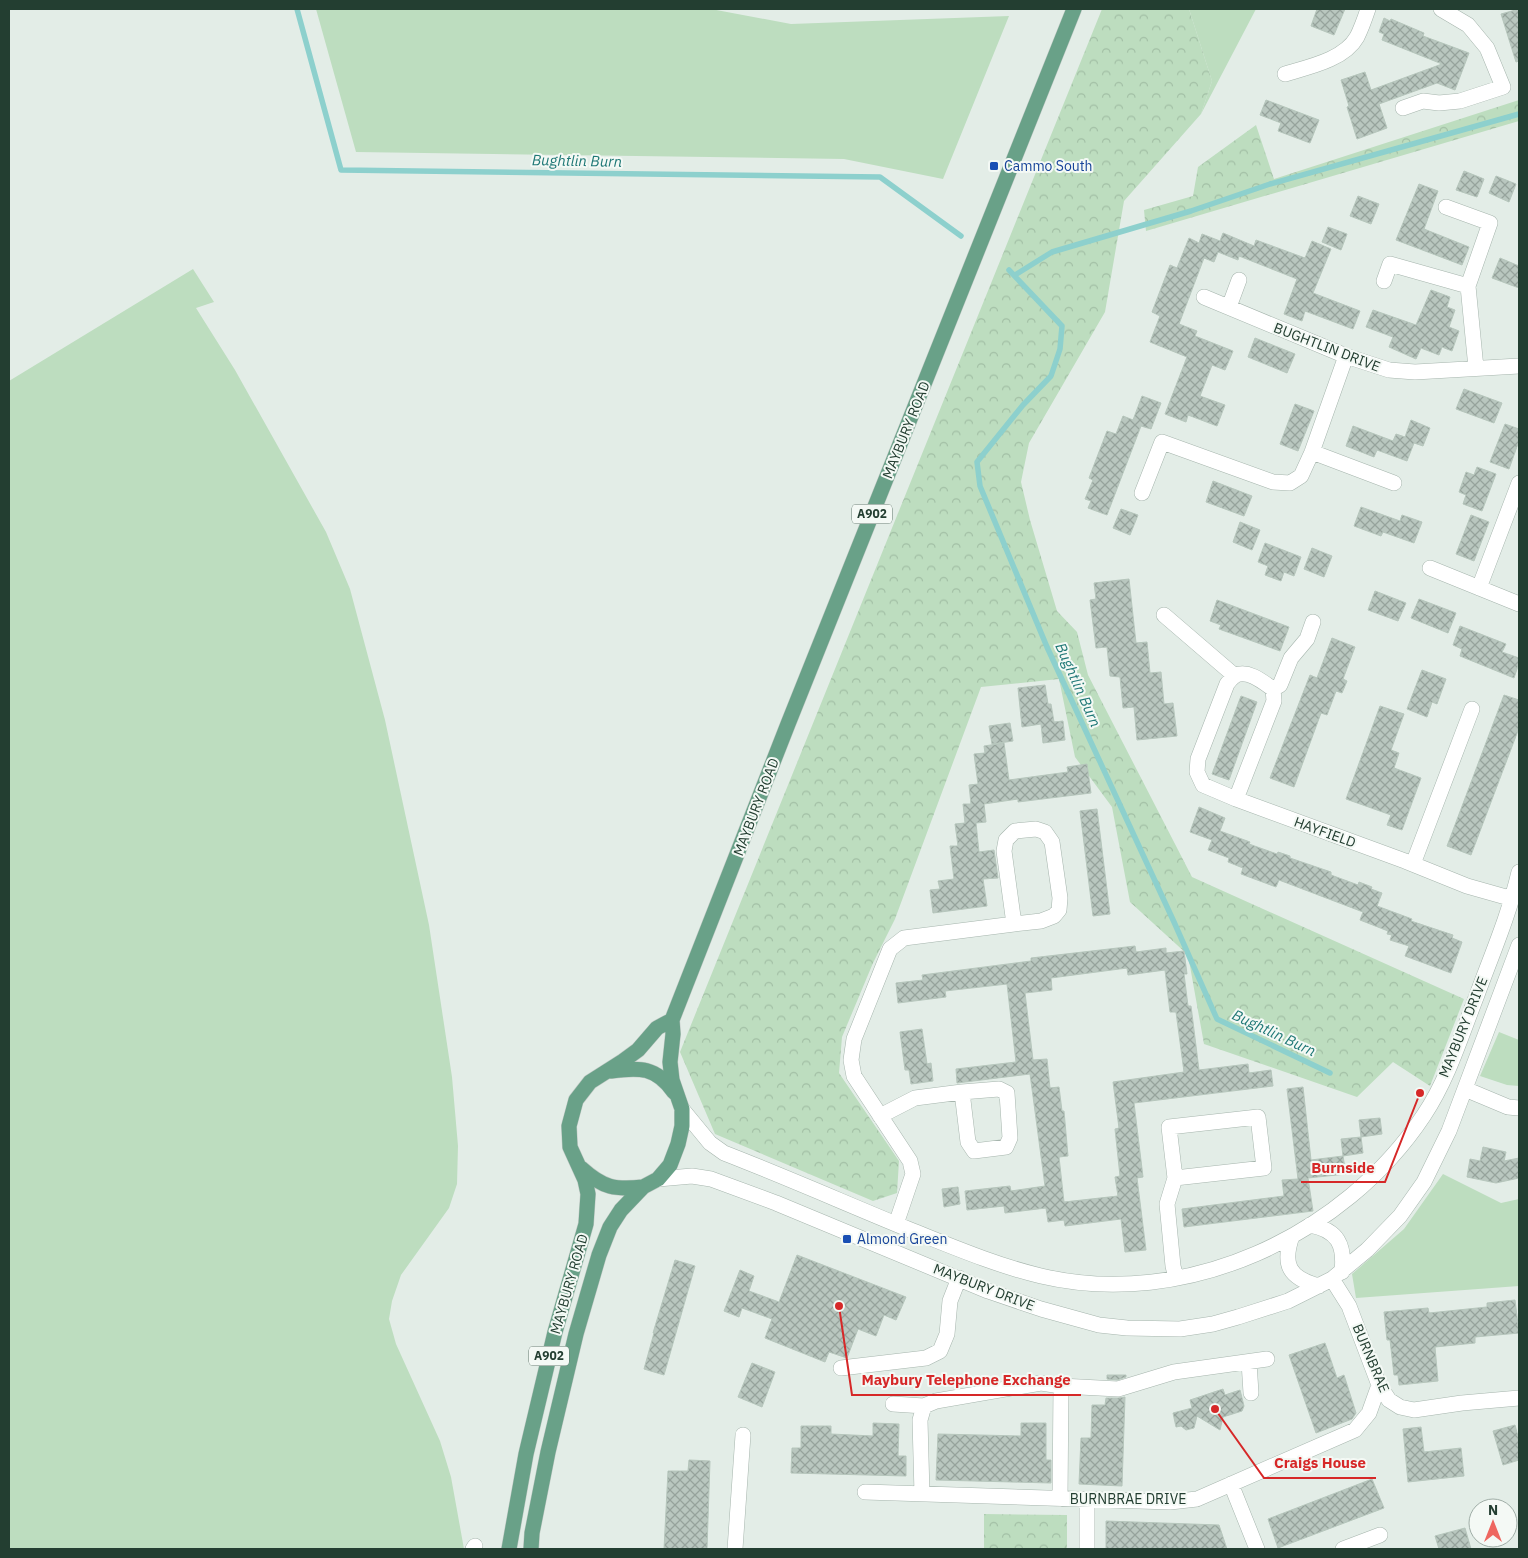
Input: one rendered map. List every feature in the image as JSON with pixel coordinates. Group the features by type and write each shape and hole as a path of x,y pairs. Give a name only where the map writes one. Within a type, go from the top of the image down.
{"main road":[{"name":"MAYBURY ROAD","path":"530,1549 548,1452 576,1334 599,1256 610,1227 621,1210 643,1187 658,1179 670,1165 678,1144 682,1126 680,1102 672,1080 670,1062 673,1034 672,1020 1074,9"},
{"name":"MAYBURY ROAD","path":"509,1549 526,1454 555,1332 586,1224 588,1194 585,1180 570,1147 569,1126 576,1100 590,1082 638,1050 657,1028 672,1020"},
{"name":"MAYBURY ROAD","path":"607,1071 632,1068 650,1070 666,1081 680,1102"},
{"name":"MAYBURY ROAD","path":"578,1166 593,1179 608,1187 622,1189 643,1187"}],"street":[{"path":"1286,74 1338,56 1356,39 1368,9"},
{"path":"1403,108 1423,101 1439,103 1460,101 1503,87 1487,48 1468,25 1441,9"},
{"path":"1446,208 1493,216 1468,286 1476,368"},
{"path":"1384,281 1390,264 1468,286"},
{"path":"1229,307 1239,280"},
{"name":"BUGHTLIN DRIVE","path":"1204,297 1346,356 1389,370 1414,372 1519,366"},
{"path":"1142,493 1162,442 1273,482 1290,483 1301,476 1312,452 1346,356"},
{"path":"1312,452 1394,482"},
{"path":"1479,588 1519,483"},
{"path":"1430,568 1519,604"},
{"path":"1164,615 1235,676 1248,674 1273,689"},
{"path":"1273,689 1280,685 1291,658 1307,640 1313,622"},
{"name":"HAYFIELD","path":"1235,676 1227,684 1198,759 1197,772 1203,785 1467,886 1513,899"},
{"path":"1236,799 1274,701 1273,689"},
{"path":"1413,864 1472,709"},
{"path":"896,1224 913,1174 910,1161 854,1076 851,1060 854,1039 890,948 904,938 1041,921 1054,916 1059,910 1060,898 1052,842 1045,832 1036,829 1016,831 1006,840 1004,851 1014,924"},
{"name":"MAYBURY DRIVE","path":"680,1102 710,1143 724,1154 988,1260 1042,1276 1092,1283 1119,1283 1176,1278 1234,1263 1292,1236 1340,1204 1386,1164 1425,1114 1453,1058 1513,899 1519,872"},
{"name":"MAYBURY DRIVE","path":"658,1179 692,1176 711,1178 997,1294 1068,1318 1098,1325 1154,1330 1180,1329 1221,1322 1288,1301 1331,1279 1367,1250 1400,1216 1424,1182 1448,1131 1519,945"},
{"path":"880,1116 915,1098 962,1092 999,1089 1007,1093 1010,1138 1006,1147 974,1151 968,1142 962,1092"},
{"path":"1465,1089 1508,1107 1519,1108"},
{"path":"1175,1178 1264,1168 1258,1117 1170,1127 1175,1178 1167,1204 1176,1278"},
{"path":"1292,1236 1287,1263 1294,1275 1305,1282 1331,1279 1344,1256 1340,1243 1332,1233 1322,1227 1310,1225"},
{"path":"841,1368 926,1358 940,1351 947,1334 950,1300 959,1278"},
{"name":"BURNBRAE","path":"1331,1279 1349,1306 1379,1385 1389,1400 1400,1407 1414,1410 1462,1402 1519,1398"},
{"path":"893,1404 924,1406 936,1401 1041,1384 1118,1389 1174,1372 1267,1359"},
{"path":"1249,1362 1251,1393"},
{"name":"BURNBRAE DRIVE","path":"865,1492 1170,1502 1198,1499 1355,1430 1369,1413 1379,1385"},
{"path":"1060,1499 1061,1386"},
{"path":"922,1494 920,1420 924,1406"},
{"path":"735,1549 743,1435"},
{"path":"1231,1484 1257,1549"},
{"path":"1087,1549 1088,1500"},
{"path":"1343,1549 1380,1535"}],"green space":[{"path":"316,9 711,9 791,24 1009,16 943,179 844,159 356,152"},
{"path":"1102,9 1189,9 1212,81 1201,114 1124,201 1105,312 1029,443 1021,482 1030,520 1057,611 1077,632 1088,675 1192,877 1464,999 1430,1086 1393,1062 1357,1097 1204,1044 1188,955 1130,902 1112,807 1075,757 1059,679 981,687 895,919 873,963 842,1037 839,1073 899,1161 897,1193 873,1201 715,1134 680,1052"},
{"path":"1189,9 1256,9 1201,114 1212,81"},
{"path":"1519,100 1519,121 1146,231 1144,210 1193,196 1198,167 1256,125 1274,179"},
{"path":"193,269 214,302 196,308 235,370 326,532 350,589 385,720 429,925 452,1077 458,1146 457,1184 449,1208 401,1275 392,1301 389,1319 396,1344 440,1441 451,1477 464,1549 9,1549 9,381"},
{"path":"1499,1032 1519,1040 1519,1086 1507,1085 1480,1076"},
{"path":"1443,1174 1501,1203 1519,1199 1519,1286 1356,1298 1352,1274 1404,1229"},
{"path":"984,1514 1067,1515 1067,1549 984,1548"}],"building":[{"path":"1317,9 1345,9 1334,35 1311,26"},
{"path":"1519,9 1519,61 1516,62 1501,14"},
{"path":"1384,18 1390,21 1391,19 1424,33 1423,36 1469,53 1455,90 1437,83 1379,104 1387,128 1357,139 1341,80 1365,72 1371,90 1442,64 1382,40 1384,34 1379,32"},
{"path":"1266,100 1319,120 1310,143 1278,131 1281,123 1260,115"},
{"path":"1464,171 1484,179 1477,197 1456,190"},
{"path":"1496,176 1516,184 1509,202 1489,193"},
{"path":"1419,184 1438,191 1424,229 1469,247 1462,265 1396,240"},
{"path":"1358,196 1379,204 1371,224 1350,216"},
{"path":"1328,227 1347,234 1341,250 1322,242"},
{"path":"1223,233 1254,246 1256,240 1305,258 1312,241 1331,249 1313,293 1360,311 1353,329 1305,311 1302,321 1284,314 1297,279 1239,256 1238,260 1218,252 1214,262 1204,258 1179,324 1197,331 1195,336 1233,351 1225,370 1212,365 1200,396 1225,405 1217,426 1188,415 1186,422 1165,414 1187,357 1150,342 1160,316 1152,312 1170,265 1177,268 1189,238 1199,243 1202,234 1220,241"},
{"path":"1500,258 1519,266 1519,288 1492,278"},
{"path":"1431,290 1450,297 1447,307 1455,310 1449,327 1459,331 1452,351 1442,347 1439,355 1421,348 1416,359 1389,347 1393,337 1366,327 1373,310 1416,325"},
{"path":"1255,338 1295,354 1287,373 1248,357"},
{"path":"1464,389 1502,403 1494,423 1456,409"},
{"path":"1142,396 1161,403 1151,429 1141,426 1107,515 1088,508 1091,501 1085,499 1093,480 1089,478 1107,431 1116,434 1123,416 1133,420"},
{"path":"1295,404 1314,411 1298,451 1280,444"},
{"path":"1411,420 1430,428 1423,446 1414,443 1407,461 1377,450 1374,457 1346,446 1353,426 1393,441 1396,434 1405,437"},
{"path":"1505,424 1519,429 1519,441 1509,469 1490,462"},
{"path":"1477,467 1496,474 1482,511 1463,504 1466,495 1459,492 1466,472 1474,475"},
{"path":"1213,481 1252,496 1244,516 1206,502"},
{"path":"1361,507 1400,521 1402,515 1422,522 1414,543 1383,532 1381,536 1354,526"},
{"path":"1121,509 1138,515 1130,535 1113,528"},
{"path":"1471,515 1489,522 1474,561 1456,554"},
{"path":"1240,522 1260,530 1252,550 1233,542"},
{"path":"1265,543 1301,557 1294,576 1284,572 1281,581 1265,575 1268,566 1258,562"},
{"path":"1312,548 1332,556 1324,577 1304,569"},
{"path":"1129,579 1136,643 1147,642 1150,673 1161,672 1164,704 1173,703 1177,736 1137,740 1134,707 1123,708 1120,677 1110,676 1107,647 1096,648 1090,600 1096,599 1094,583"},
{"path":"1375,591 1406,603 1398,621 1368,610"},
{"path":"1419,599 1456,613 1448,633 1411,618"},
{"path":"1217,600 1289,627 1280,651 1219,629 1221,625 1210,621"},
{"path":"1460,626 1506,644 1502,652 1519,658 1514,678 1460,656 1462,649 1453,645"},
{"path":"1332,638 1355,647 1343,679 1347,681 1342,693 1336,691 1327,715 1321,713 1294,787 1270,778 1310,675 1317,678"},
{"path":"1422,670 1446,679 1437,704 1432,702 1427,717 1407,709"},
{"path":"1045,685 1048,704 1051,704 1054,722 1063,721 1065,740 1043,743 1041,724 1022,727 1018,688"},
{"path":"1504,695 1519,700 1519,728 1471,855 1447,846"},
{"path":"1241,696 1257,702 1229,780 1212,774"},
{"path":"1380,706 1404,714 1391,750 1399,753 1394,768 1421,778 1402,830 1387,825 1391,815 1346,799"},
{"path":"1010,723 1013,741 992,744 989,726"},
{"path":"1004,743 1009,780 1068,772 1067,767 1087,764 1091,793 984,804 986,822 976,823 979,852 994,850 998,878 983,879 987,906 933,913 930,890 940,889 938,881 954,879 950,846 958,846 955,824 965,823 963,804 971,804 969,785 978,784 974,754 985,753 984,746"},
{"path":"1199,807 1225,818 1220,831 1250,842 1249,844 1277,854 1278,852 1290,856 1290,858 1331,872 1331,875 1358,885 1359,882 1372,887 1371,889 1382,893 1377,906 1412,919 1411,921 1453,935 1452,938 1462,942 1451,973 1405,956 1409,946 1390,940 1392,935 1387,934 1388,931 1360,920 1363,912 1279,880 1276,887 1241,874 1243,868 1228,862 1229,858 1208,850 1212,840 1190,832"},
{"path":"1097,809 1110,914 1093,916 1080,811"},
{"path":"1135,946 1136,952 1166,948 1166,953 1184,951 1187,974 1184,974 1188,1006 1191,1006 1199,1070 1248,1064 1249,1073 1271,1070 1273,1086 1134,1103 1143,1177 1137,1178 1146,1250 1125,1252 1121,1219 1065,1226 1064,1220 1048,1222 1046,1208 1005,1213 1004,1206 967,1210 965,1191 1010,1186 1011,1191 1045,1186 1030,1074 957,1083 956,1069 1016,1062 1007,984 945,991 946,997 898,1003 896,983 923,980 922,975 1031,961 1031,958","holes":["1127,968 1128,975 1165,970 1170,1012 1176,1012 1184,1072 1113,1082 1119,1128 1115,1129 1120,1176 1115,1177 1118,1196 1064,1202 1059,1157 1068,1156 1064,1111 1062,1111 1059,1087 1050,1088 1047,1059 1033,1060 1025,993 1052,990 1051,978"]},
{"path":"922,1029 927,1064 931,1063 933,1081 911,1084 909,1070 905,1070 900,1032"},
{"path":"1303,1087 1311,1160 1343,1156 1346,1174 1308,1178 1313,1211 1184,1227 1182,1209 1284,1196 1282,1180 1298,1179 1287,1089"},
{"path":"1380,1118 1382,1134 1361,1137 1359,1120"},
{"path":"1361,1137 1363,1153 1343,1156 1341,1139"},
{"path":"1483,1147 1506,1152 1504,1161 1519,1158 1519,1178 1496,1183 1467,1177 1470,1159 1480,1161"},
{"path":"958,1187 960,1204 944,1207 942,1189"},
{"path":"797,1255 906,1297 896,1320 884,1315 876,1336 858,1329 847,1358 829,1352 825,1362 765,1338 772,1319 742,1308 739,1317 724,1311 740,1270 754,1276 749,1291 779,1302"},
{"path":"675,1260 695,1266 664,1375 644,1369"},
{"path":"1515,1300 1519,1333 1475,1337 1475,1343 1435,1347 1438,1381 1399,1385 1398,1375 1394,1375 1390,1340 1387,1340 1384,1312 1428,1308 1429,1313 1487,1307 1487,1303"},
{"path":"1325,1343 1337,1378 1344,1375 1356,1413 1352,1419 1316,1433 1289,1355"},
{"path":"752,1363 775,1372 762,1407 738,1397"},
{"path":"1107,1375 1126,1375 1126,1377 1117,1380 1107,1379"},
{"path":"1223,1389 1225,1395 1240,1390 1244,1406 1242,1411 1223,1417 1220,1430 1197,1416 1194,1428 1186,1430 1181,1426 1176,1427 1173,1413 1192,1408 1190,1400"},
{"path":"1125,1397 1122,1486 1079,1484 1081,1438 1091,1438 1092,1405 1105,1405 1106,1398"},
{"path":"873,1423 899,1424 898,1456 906,1456 906,1476 791,1473 792,1448 801,1448 801,1426 831,1426 831,1434 873,1436"},
{"path":"1021,1423 1046,1423 1046,1460 1051,1460 1051,1483 936,1480 938,1434 1021,1436"},
{"path":"1515,1425 1519,1440 1519,1460 1503,1465 1493,1431"},
{"path":"1421,1427 1424,1452 1461,1448 1464,1476 1408,1482 1403,1429"},
{"path":"689,1460 710,1461 707,1549 664,1549 668,1471 688,1471"},
{"path":"1372,1479 1384,1508 1278,1548 1268,1519"},
{"path":"1106,1521 1219,1525 1227,1549 1106,1549"},
{"path":"1465,1528 1468,1548 1471,1549 1439,1549 1435,1536"}],"waterway":[{"name":"Bughtlin Burn","path":"297,9 341,170 880,177 961,236"},
{"path":"1015,275 1052,252 1191,211 1270,184 1519,114"},
{"name":"Bughtlin Burn","path":"1009,270 1062,326 1060,349 1051,376 1023,405 977,462 980,486 1047,647 1217,1019 1330,1073"}],"place":[{"name":"Cammo South","path":"994,166"},
{"name":"Burnside","path":"1420,1093"},
{"name":"Almond Green","path":"847,1239"},
{"name":"Maybury Telephone Exchange","path":"839,1306"},
{"name":"Craigs House","path":"1215,1409"}]}
